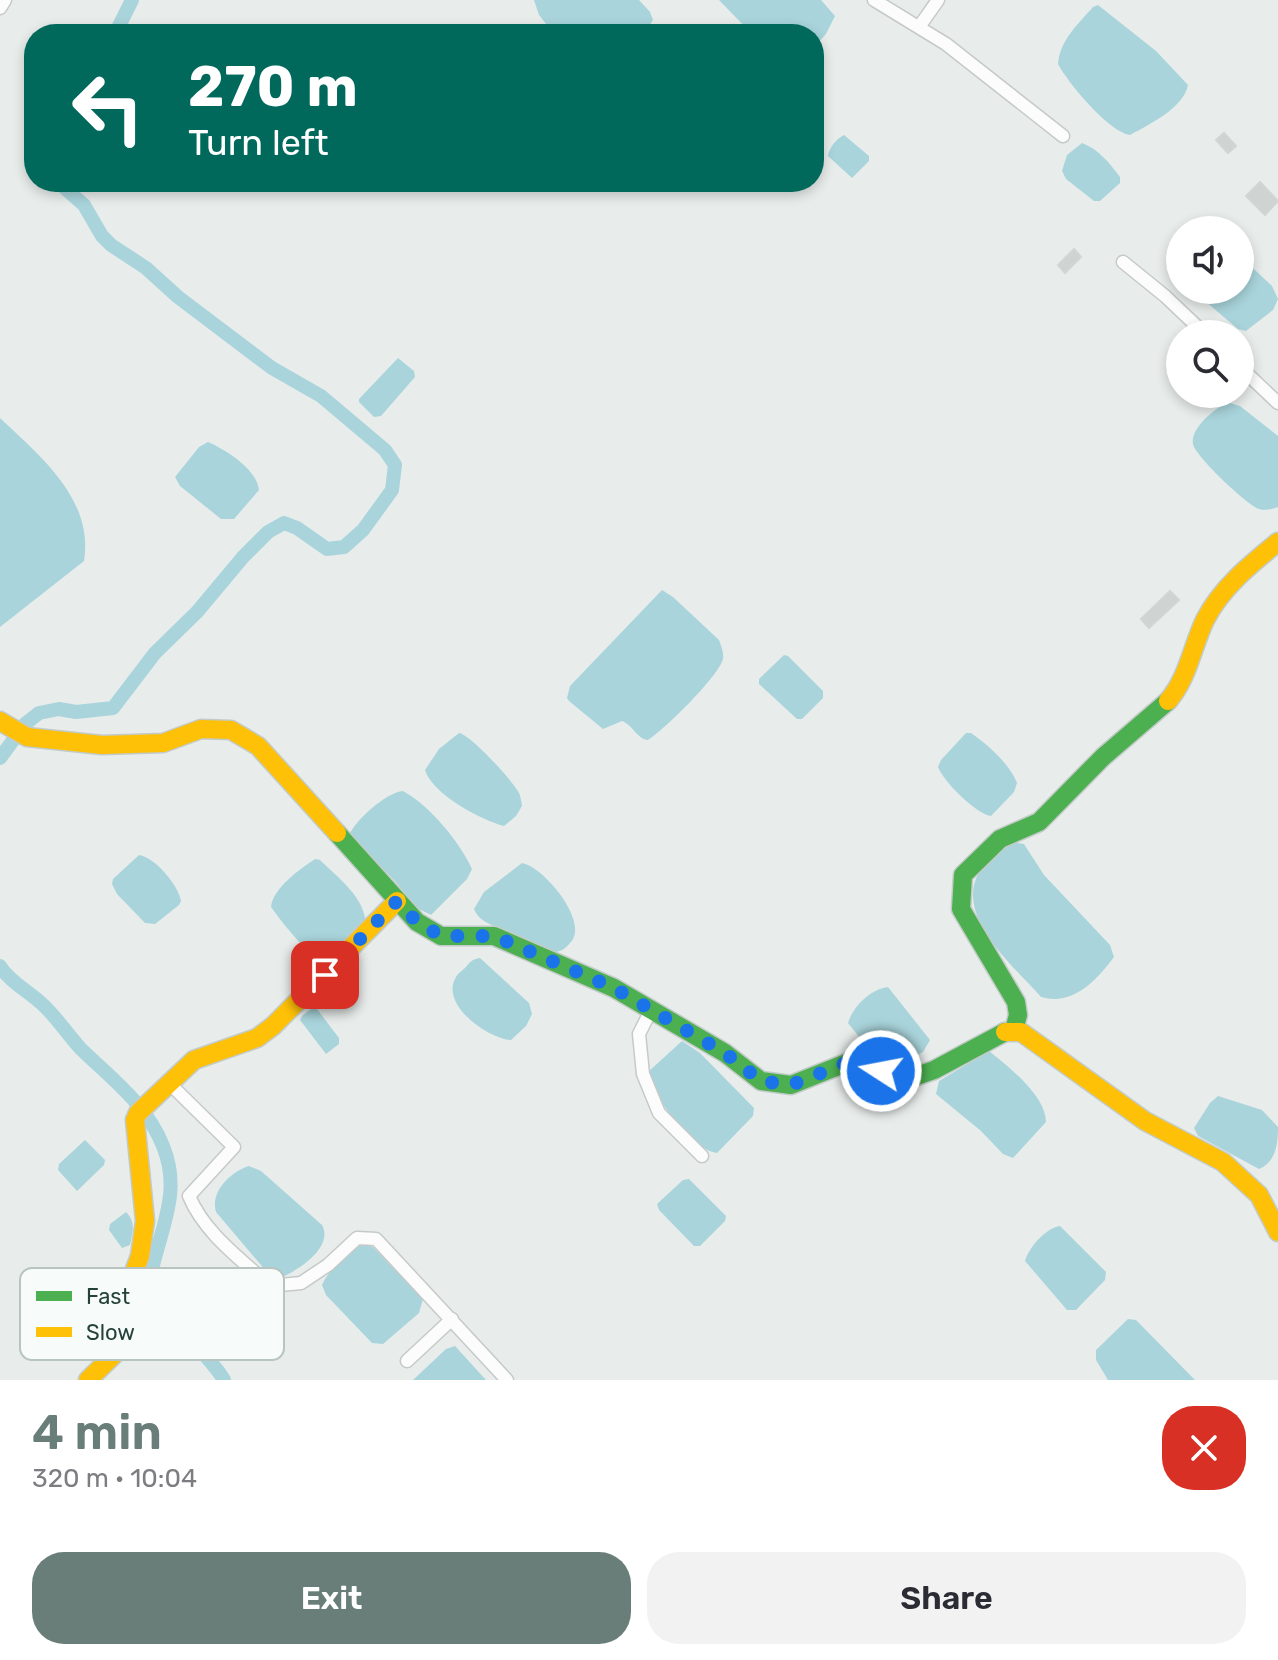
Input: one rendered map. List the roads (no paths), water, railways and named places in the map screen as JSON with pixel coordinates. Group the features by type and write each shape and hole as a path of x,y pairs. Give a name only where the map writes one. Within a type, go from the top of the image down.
{"main road":[{"path":"1014,1030 1018,1015 1016,1002 961,909 963,875 1000,839 1039,822 1103,757 1171,698 1218,599 1251,564 1278,542"},
{"path":"13,728 117,745 163,743 201,729 231,730 258,746 417,922 441,936 494,936 614,988 725,1053 761,1081 791,1085 851,1061 911,1078 934,1070 998,1035 1014,1030 1029,1036 1145,1121 1223,1162 1259,1195 1278,1232"},
{"path":"136,1268 145,1221 135,1120 144,1107 194,1060 257,1038 273,1026 397,901"},
{"path":"88,1380 108,1360"}],"street":[{"path":"0,8 5,0"},
{"path":"874,0 980,69 1063,136"},
{"path":"919,27 938,0"},
{"path":"1123,262 1190,320"},
{"path":"1254,380 1278,403"},
{"path":"651,1010 639,1034 643,1074 659,1113 702,1156"},
{"path":"170,1084 234,1147 189,1196 197,1214 250,1268"},
{"path":"284,1285 301,1283 328,1265 357,1238 376,1239 507,1380"},
{"path":"407,1361 452,1319"}],"water":[{"path":"534,0 639,0 653,20 650,24 546,24"},
{"path":"719,0 821,0 835,16 824,36 824,24 742,24"},
{"path":"1098,5 1156,51 1188,85 1173,108 1130,135 1121,132 1101,116 1058,64 1062,47 1071,33"},
{"path":"844,135 869,156 869,161 852,178 828,156 833,144"},
{"path":"1082,143 1099,153 1120,177 1120,183 1100,201 1094,201 1066,179 1062,171 1067,155"},
{"path":"1254,269 1272,286 1278,299 1273,310 1254,325 1254,320 1227,320 1209,304 1254,304"},
{"path":"398,358 414,371 415,377 381,416 374,417 359,399"},
{"path":"1218,408 1243,408 1278,436 1278,507 1264,510 1253,506 1202,459 1193,438 1210,414"},
{"path":"0,418 61,480 81,518 85,539 84,561 0,627"},
{"path":"208,442 240,461 257,482 259,490 234,519 221,519 180,486 175,477 199,447"},
{"path":"662,590 719,640 723,659 712,678 690,702 648,740 622,721 603,729 569,701 570,686"},
{"path":"784,655 823,691 823,698 802,719 797,719 759,684 759,679"},
{"path":"459,733 491,759 519,794 522,806 504,826 471,812 447,797 429,779 425,770 439,749"},
{"path":"966,733 971,733 997,755 1017,783 1014,792 991,816 961,796 938,767"},
{"path":"403,791 443,825 472,869 467,879 431,915 417,908 394,880 349,836 372,808"},
{"path":"1011,842 1024,844 1044,875 1110,945 1114,957 1100,975 1073,995 1053,999 1041,997 999,951 977,916 973,898 976,880 990,859"},
{"path":"139,855 152,861 165,873 181,901 155,924 145,923 117,894 112,884 113,879"},
{"path":"315,859 320,860 356,896 366,924 327,960 304,947 271,907 282,886"},
{"path":"522,863 531,866 552,884 570,910 575,934 561,950 554,952 544,949 492,925 481,919 474,909 484,892"},
{"path":"480,958 529,1003 532,1014 526,1026 511,1040 479,1027 460,1009 454,998 453,987 457,976 471,961"},
{"path":"888,987 930,1040 923,1052 898,1066 876,1055 848,1023 864,999"},
{"path":"311,1009 317,1009 339,1038 339,1044 326,1054 300,1020"},
{"path":"682,1041 700,1053 754,1108 753,1116 717,1153 707,1150 686,1132 665,1107 651,1082 648,1072"},
{"path":"989,1051 1025,1083 1044,1112 1046,1122 1013,1158 1003,1154 981,1131 936,1094 939,1081"},
{"path":"1218,1096 1262,1110 1278,1127 1275,1152 1265,1166 1259,1169 1198,1136 1194,1128"},
{"path":"85,1140 105,1160 104,1165 77,1191 58,1170 59,1164"},
{"path":"249,1166 261,1171 322,1225 323,1241 313,1257 284,1276 284,1268 263,1268 216,1212 219,1190 235,1173"},
{"path":"689,1179 726,1216 725,1221 700,1246 694,1246 659,1210 657,1204 683,1180"},
{"path":"126,1212 133,1231 130,1245 122,1248 109,1230 110,1224"},
{"path":"1060,1226 1106,1272 1105,1280 1076,1310 1067,1310 1025,1261 1039,1239"},
{"path":"366,1244 373,1247 423,1299 419,1313 383,1344 372,1343 326,1295 322,1285 340,1260"},
{"path":"1128,1319 1136,1320 1195,1380 1108,1380 1096,1360 1096,1350"},
{"path":"455,1346 486,1380 413,1380 446,1349"}],"waterway":[{"path":"120,24 132,0"},
{"path":"0,758 25,724 39,713 59,709 76,712 113,708 155,653 197,612 268,532 284,523 297,528 327,549 344,547 363,530 392,490 395,465 385,450 321,396 272,368 178,297 146,268 111,245 102,236 84,205 69,192"},
{"path":"0,966 46,1008 81,1049 128,1093 156,1131 168,1159 171,1185 152,1268"},
{"path":"209,1360 224,1380"}]}
